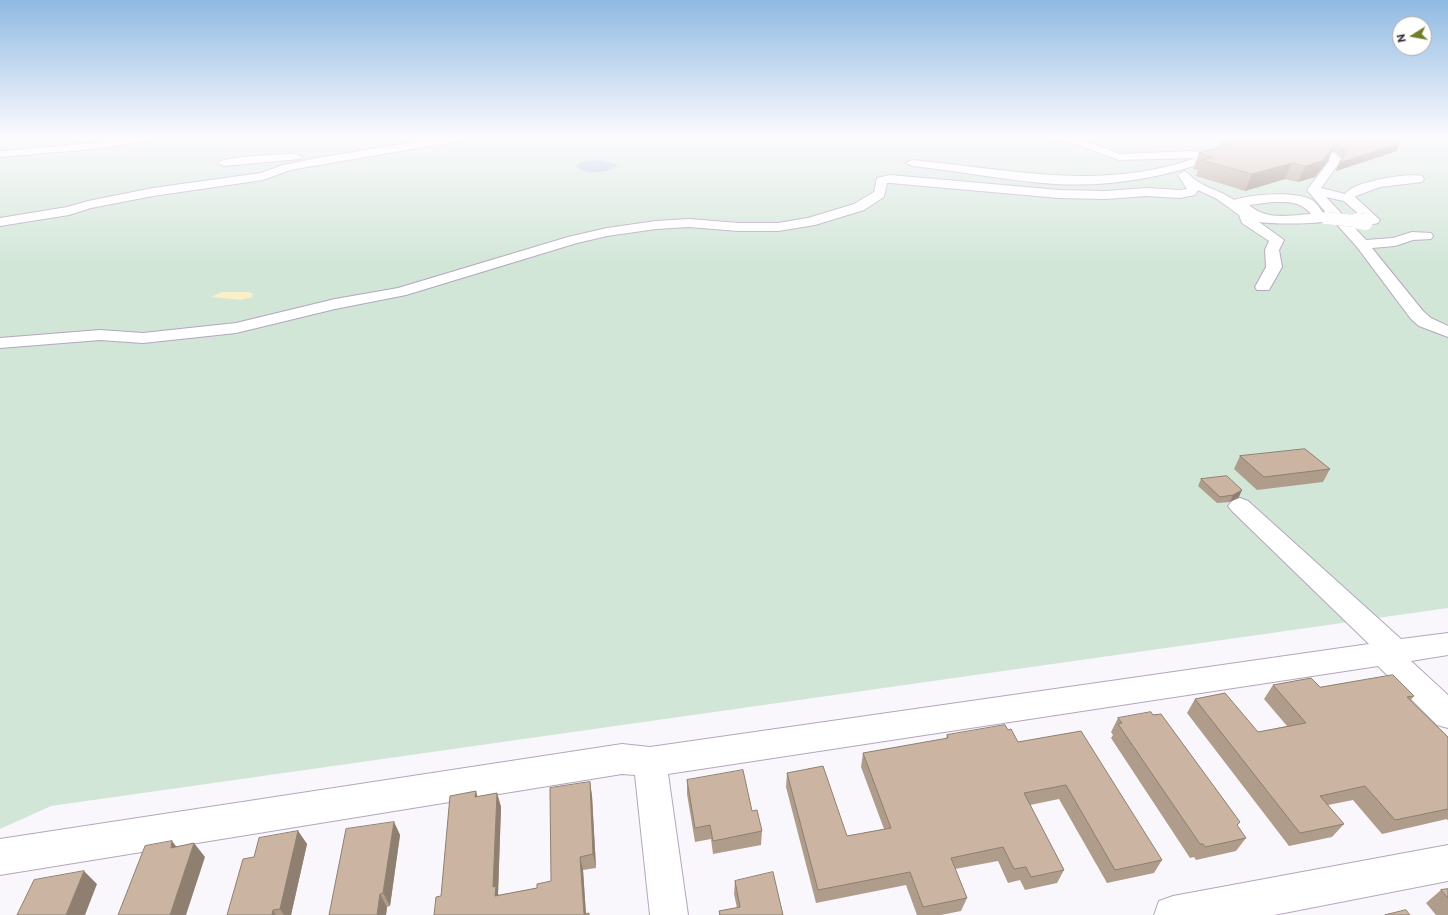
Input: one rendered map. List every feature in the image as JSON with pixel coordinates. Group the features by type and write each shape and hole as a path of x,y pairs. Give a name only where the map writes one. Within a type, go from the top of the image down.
{"street":[{"path":"0,222 69,211 88,205 153,192 245,179"},
{"path":"0,342 100,335 143,338 236,328 335,304 413,289 573,240 606,232 648,226 689,223 754,228 778,227 810,222 859,207 873,200 880,194 881,181 890,179 1059,194 1106,195 1146,192 1180,194 1190,187"},
{"path":"1048,179 1071,180 1097,179"},
{"path":"1184,179 1190,187 1221,196 1245,213 1247,220 1277,240 1272,250 1274,267 1263,287"},
{"path":"1313,190 1321,179"},
{"path":"1348,198 1352,192 1362,188 1394,180 1418,180"},
{"path":"1362,188 1380,191"},
{"path":"1313,190 1348,198 1373,220 1365,222 1321,218 1278,220 1261,218 1253,215 1239,202 1267,198 1300,200 1307,202 1321,218"},
{"path":"1313,190 1362,244 1416,315 1426,322 1448,332"},
{"path":"1362,244 1395,242 1412,236 1426,236"},
{"path":"1240,506 1390,652 1448,715"},
{"path":"0,857 622,759 650,762 1448,644"},
{"path":"650,762 669,915"},
{"path":"1173,915 1448,862"}],"green space":[{"path":"0,179 1448,179 1448,608 51,806 0,829"}],"sand":[{"path":"221,292 249,292 253,294 252,297 241,300 211,297"}],"building":[{"path":"1305,449 1330,469 1264,477 1240,456"},
{"path":"1227,476 1242,490 1233,495 1220,497 1201,479"},
{"path":"1393,675 1414,696 1407,697 1448,737 1448,809 1395,820 1365,786 1320,796 1344,824 1300,833 1195,699 1225,693 1258,732 1306,723 1273,685 1311,678 1320,687"},
{"path":"1151,712 1153,715 1161,714 1240,822 1237,825 1246,838 1205,847 1203,844 1200,844 1118,724 1122,723 1118,718"},
{"path":"1005,725 1008,730 1011,729 1018,742 1081,731 1162,860 1115,870 1066,785 1024,793 1064,870 1031,877 1026,867 1014,869 1003,847 951,858 967,898 923,907 910,872 818,890 787,773 823,766 847,836 891,828 863,753 948,738 947,735"},
{"path":"743,770 752,811 757,810 762,831 713,841 710,825 695,828 687,780"},
{"path":"590,782 593,854 580,857 584,914 589,913 589,915 434,915 436,897 441,896 450,796 476,791 475,797 497,793 493,887 496,886 495,896 537,888 537,884 551,881 550,788"},
{"path":"394,822 383,893 380,894 377,915 329,915 346,829"},
{"path":"298,831 280,909 273,910 272,915 227,915 243,859 254,857 259,838"},
{"path":"172,841 171,848 194,843 170,915 118,915 145,846"},
{"path":"84,871 66,915 17,915 34,880"},
{"path":"773,872 783,915 720,915 719,911 740,907 735,881"},
{"path":"1448,889 1448,898 1441,890"},
{"path":"1406,910 1410,915 1385,915"}]}
